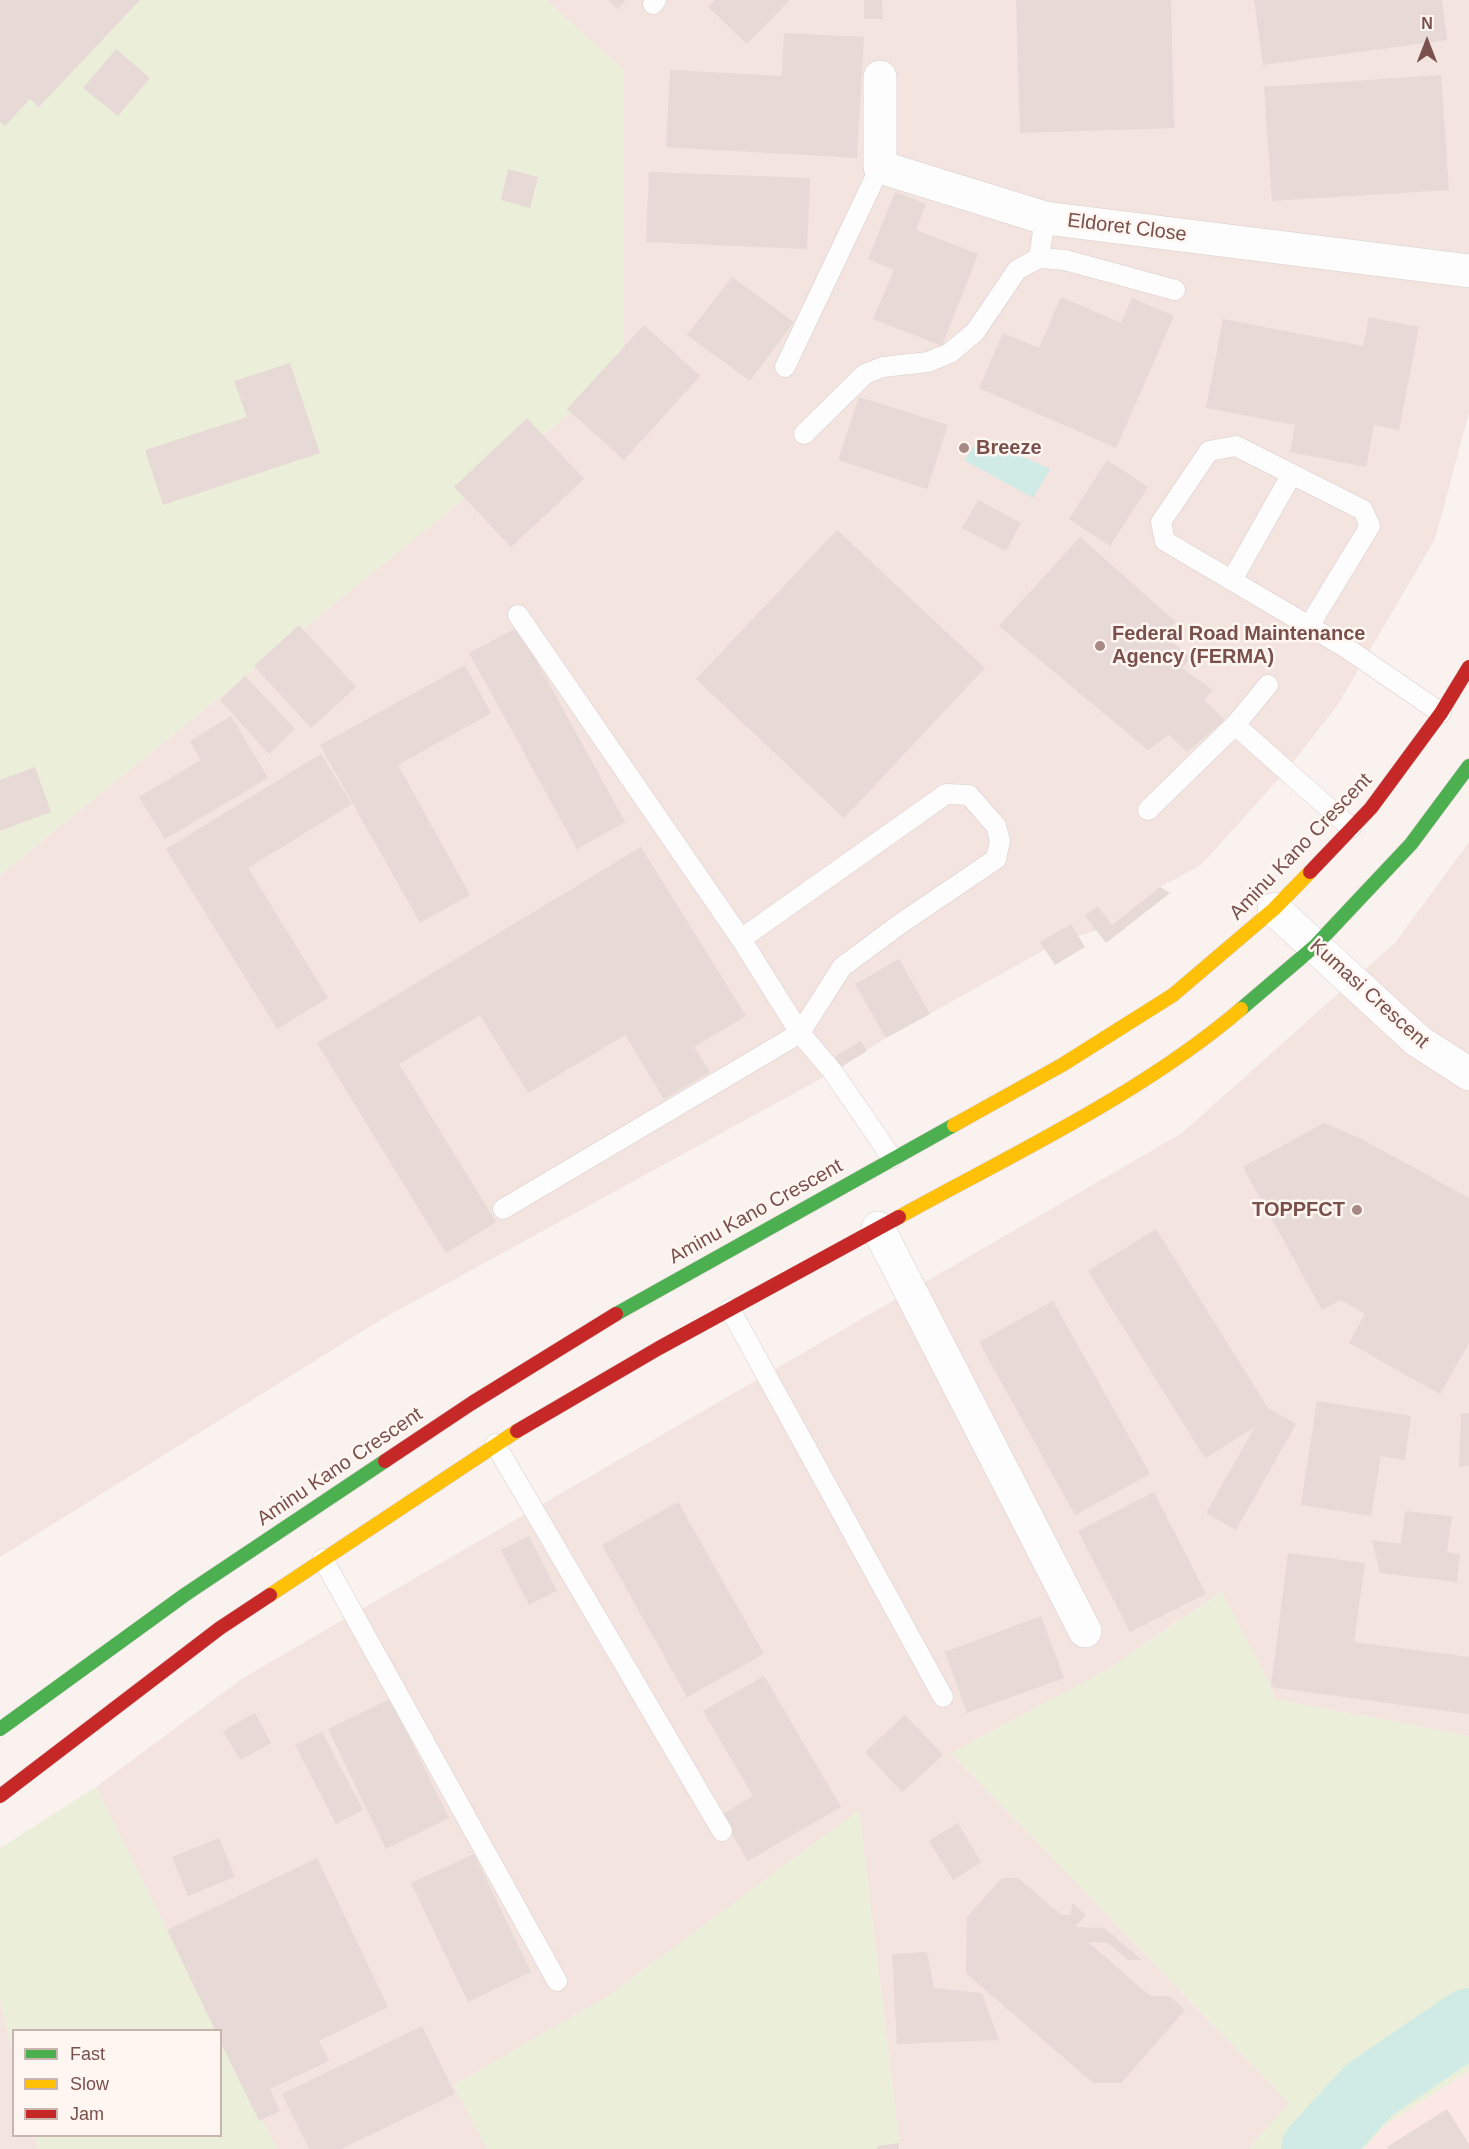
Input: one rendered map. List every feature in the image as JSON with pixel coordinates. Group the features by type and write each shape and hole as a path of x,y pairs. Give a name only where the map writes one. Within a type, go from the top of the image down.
{"street":[{"path":"880,76 880,167"},
{"name":"Eldoret Close","path":"880,167 1045,218 1469,271"},
{"name":"Aminu Kano Crescent","path":"0,1729 186,1594 472,1403 635,1302 1062,1065 1173,995 1274,909 1371,808 1441,713 1469,668"},
{"path":"0,1796 220,1628 495,1444 730,1310 1112,1100 1211,1035 1316,946 1411,844 1469,766"},
{"name":"Kumasi Crescent","path":"1274,909 1418,1041 1469,1074"},
{"path":"878,1228 1085,1631"}],"lane":[{"path":"785,367 880,167"},
{"path":"1039,258 1045,218"},
{"path":"804,434 865,374 883,367 928,362 950,353 975,332 1017,270 1039,258 1065,260 1175,290"},
{"path":"1309,626 1370,526 1363,510 1236,446 1209,451 1161,522 1165,541 1232,580 1309,626 1348,649 1441,713"},
{"path":"1232,580 1292,474"},
{"path":"518,615 741,939 800,1033 833,1072 892,1158"},
{"path":"1149,810 1235,724 1268,685"},
{"path":"1235,724 1351,828"},
{"path":"503,1209 800,1033 842,967 900,924 996,859 1000,841 996,826 969,795 946,794 741,939"},
{"path":"730,1310 943,1697"},
{"path":"495,1444 722,1831"},
{"path":"323,1559 557,1981"}],"shaded area":[{"path":"546,0 1469,0 1469,413 1435,539 1337,706 1285,772 1201,865 1160,887 1112,925 1055,944 886,1038 833,1072 382,1319 0,1557 0,875 624,369 624,71"},
{"path":"1469,842 1469,1736 1274,1699 1271,1687 1221,1592 1105,1671 951,1753 1290,2104 1248,2149 900,2149 859,1811 608,1996 454,2085 487,2149 277,2149 222,2039 222,2029 217,2029 96,1787 243,1678 1182,1133 1395,943"},
{"path":"0,1999 12,2049 12,2137 34,2137 38,2149 0,2149"},
{"path":"1469,2071 1469,2149 1364,2149 1384,2126"}],"green space":[{"path":"0,0 546,0 624,70 624,369 0,875"},
{"path":"1222,1592 1271,1687 1274,1699 1469,1736 1469,2071 1384,2126 1364,2149 1248,2149 1289,2103 951,1753 1105,1671"},
{"path":"96,1787 217,2029 12,2029 12,2049 0,1999 0,1848"},
{"path":"859,1810 900,2149 487,2149 454,2085 608,1996"},
{"path":"222,2039 277,2149 38,2149 34,2137 222,2137"}],"water":[{"path":"980,438 1050,469 1033,498 964,460"}],"building":[{"path":"0,0 140,0 39,107 30,99 5,126 0,122"},
{"path":"608,0 626,0 618,9"},
{"path":"715,0 790,0 747,44 708,7"},
{"path":"864,0 882,0 883,19 864,19"},
{"path":"1016,0 1171,0 1174,128 1020,133"},
{"path":"1254,0 1442,0 1447,40 1263,65"},
{"path":"784,33 864,37 857,158 666,147 670,70 782,76"},
{"path":"116,49 150,78 118,116 83,88"},
{"path":"1441,75 1449,190 1272,201 1264,87"},
{"path":"508,169 538,177 530,208 501,200"},
{"path":"649,172 810,178 807,249 646,242"},
{"path":"895,192 926,204 916,230 978,254 942,346 873,319 894,270 868,259"},
{"path":"732,277 794,322 750,381 687,335"},
{"path":"1061,297 1121,323 1132,298 1174,316 1116,448 979,388 1003,333 1039,348"},
{"path":"1369,317 1419,327 1399,430 1374,425 1366,467 1290,452 1295,425 1206,408 1223,319 1363,346"},
{"path":"644,325 700,376 624,460 567,409"},
{"path":"290,363 320,453 163,505 145,450 247,417 234,381"},
{"path":"859,397 948,425 927,489 838,460"},
{"path":"527,418 584,479 511,547 454,487"},
{"path":"1107,460 1148,487 1110,546 1069,519"},
{"path":"978,500 1021,523 1006,551 962,528"},
{"path":"837,530 985,668 844,818 696,679"},
{"name":"Federal Road Maintenance Agency (FERMA)","path":"1080,537 1176,622 1162,634 1191,658 1182,668 1213,690 1204,700 1225,720 1187,752 1169,735 1148,750 999,626"},
{"path":"299,625 356,687 311,728 254,666"},
{"path":"518,627 625,822 577,849 469,653"},
{"path":"465,665 491,713 398,765 470,895 420,923 320,745"},
{"path":"245,676 295,729 269,754 220,700"},
{"path":"231,716 268,778 165,839 139,797 201,760 190,741"},
{"path":"321,754 352,804 248,868 328,998 277,1029 166,849"},
{"path":"35,767 51,812 0,831 0,780"},
{"path":"641,847 746,1016 694,1047 710,1072 664,1099 625,1035 528,1093 480,1015 399,1064 496,1222 446,1253 317,1043"},
{"path":"1160,887 1170,893 1106,943 1085,916 1098,906 1112,925"},
{"path":"1071,924 1085,947 1055,965 1040,942"},
{"path":"899,959 930,1014 886,1038 855,984"},
{"path":"861,1041 867,1051 833,1072 836,1056"},
{"path":"1324,1123 1360,1138 1469,1198 1469,1343 1440,1394 1349,1343 1365,1314 1341,1300 1322,1310 1243,1167"},
{"path":"1156,1229 1268,1408 1296,1424 1236,1530 1206,1513 1255,1427 1205,1458 1088,1271"},
{"path":"1053,1301 1150,1474 1075,1515 979,1342"},
{"path":"1317,1401 1411,1416 1405,1460 1381,1456 1371,1516 1301,1505"},
{"path":"1469,1413 1469,1466 1459,1467 1461,1414"},
{"path":"1154,1492 1206,1594 1130,1632 1078,1531"},
{"path":"678,1502 764,1654 687,1697 602,1545"},
{"path":"1405,1511 1452,1516 1447,1552 1460,1554 1457,1582 1380,1573 1372,1540 1401,1544"},
{"path":"529,1536 557,1591 529,1605 501,1550"},
{"path":"1288,1553 1365,1563 1354,1642 1469,1657 1469,1714 1271,1687"},
{"path":"1041,1616 1064,1678 967,1713 945,1652"},
{"path":"764,1676 841,1807 748,1861 721,1815 753,1796 703,1711"},
{"path":"390,1699 449,1818 386,1849 328,1729"},
{"path":"255,1713 271,1743 240,1760 223,1731"},
{"path":"905,1715 943,1755 902,1792 865,1752"},
{"path":"322,1732 363,1810 336,1824 295,1745"},
{"path":"958,1823 981,1862 953,1880 929,1841"},
{"path":"219,1838 235,1877 188,1896 172,1857"},
{"path":"474,1854 531,1972 468,2002 411,1883"},
{"path":"317,1858 388,2007 319,2041 329,2061 270,2089 280,2111 259,2121 222,2045 222,2029 215,2029 167,1930"},
{"path":"1002,1878 1018,1878 1061,1915 1071,1915 1072,1903 1086,1915 1075,1927 1104,1928 1142,1960 1128,1960 1108,1943 1088,1942 1150,1996 1170,1996 1185,2010 1121,2083 1093,2083 966,1973 967,1917"},
{"path":"927,1952 934,1988 982,1993 999,2040 897,2044 892,1954"},
{"path":"422,2026 455,2094 341,2149 309,2149 282,2094"},
{"path":"1447,2109 1469,2144 1469,2149 1389,2149 1387,2147"},
{"path":"899,2143 899,2149 877,2149 877,2146"}],"waterway":[{"path":"1315,2149 1369,2090 1469,2022"}],"traffic: fast":[{"path":"1241,1009 1315,946 1411,844 1469,766"},
{"path":"616,1314 954,1125"},
{"path":"0,1729 186,1594 385,1461"}],"traffic: slow":[{"path":"954,1125 1062,1065 1173,995 1274,909 1310,872"},
{"path":"899,1217 1120,1095 1203,1039 1241,1009"},
{"path":"270,1595 517,1431"}],"traffic: jam":[{"path":"1310,872 1371,808 1441,713 1469,667"},
{"path":"517,1431 659,1348 899,1217"},
{"path":"385,1461 472,1403 616,1314"},
{"path":"0,1796 220,1628 270,1595"}],"place":[{"name":"Breeze","path":"964,448"},
{"name":"Federal Road Maintenance Agency (FERMA)","path":"1100,646"},
{"name":"TOPPFCT","path":"1357,1210"}]}
